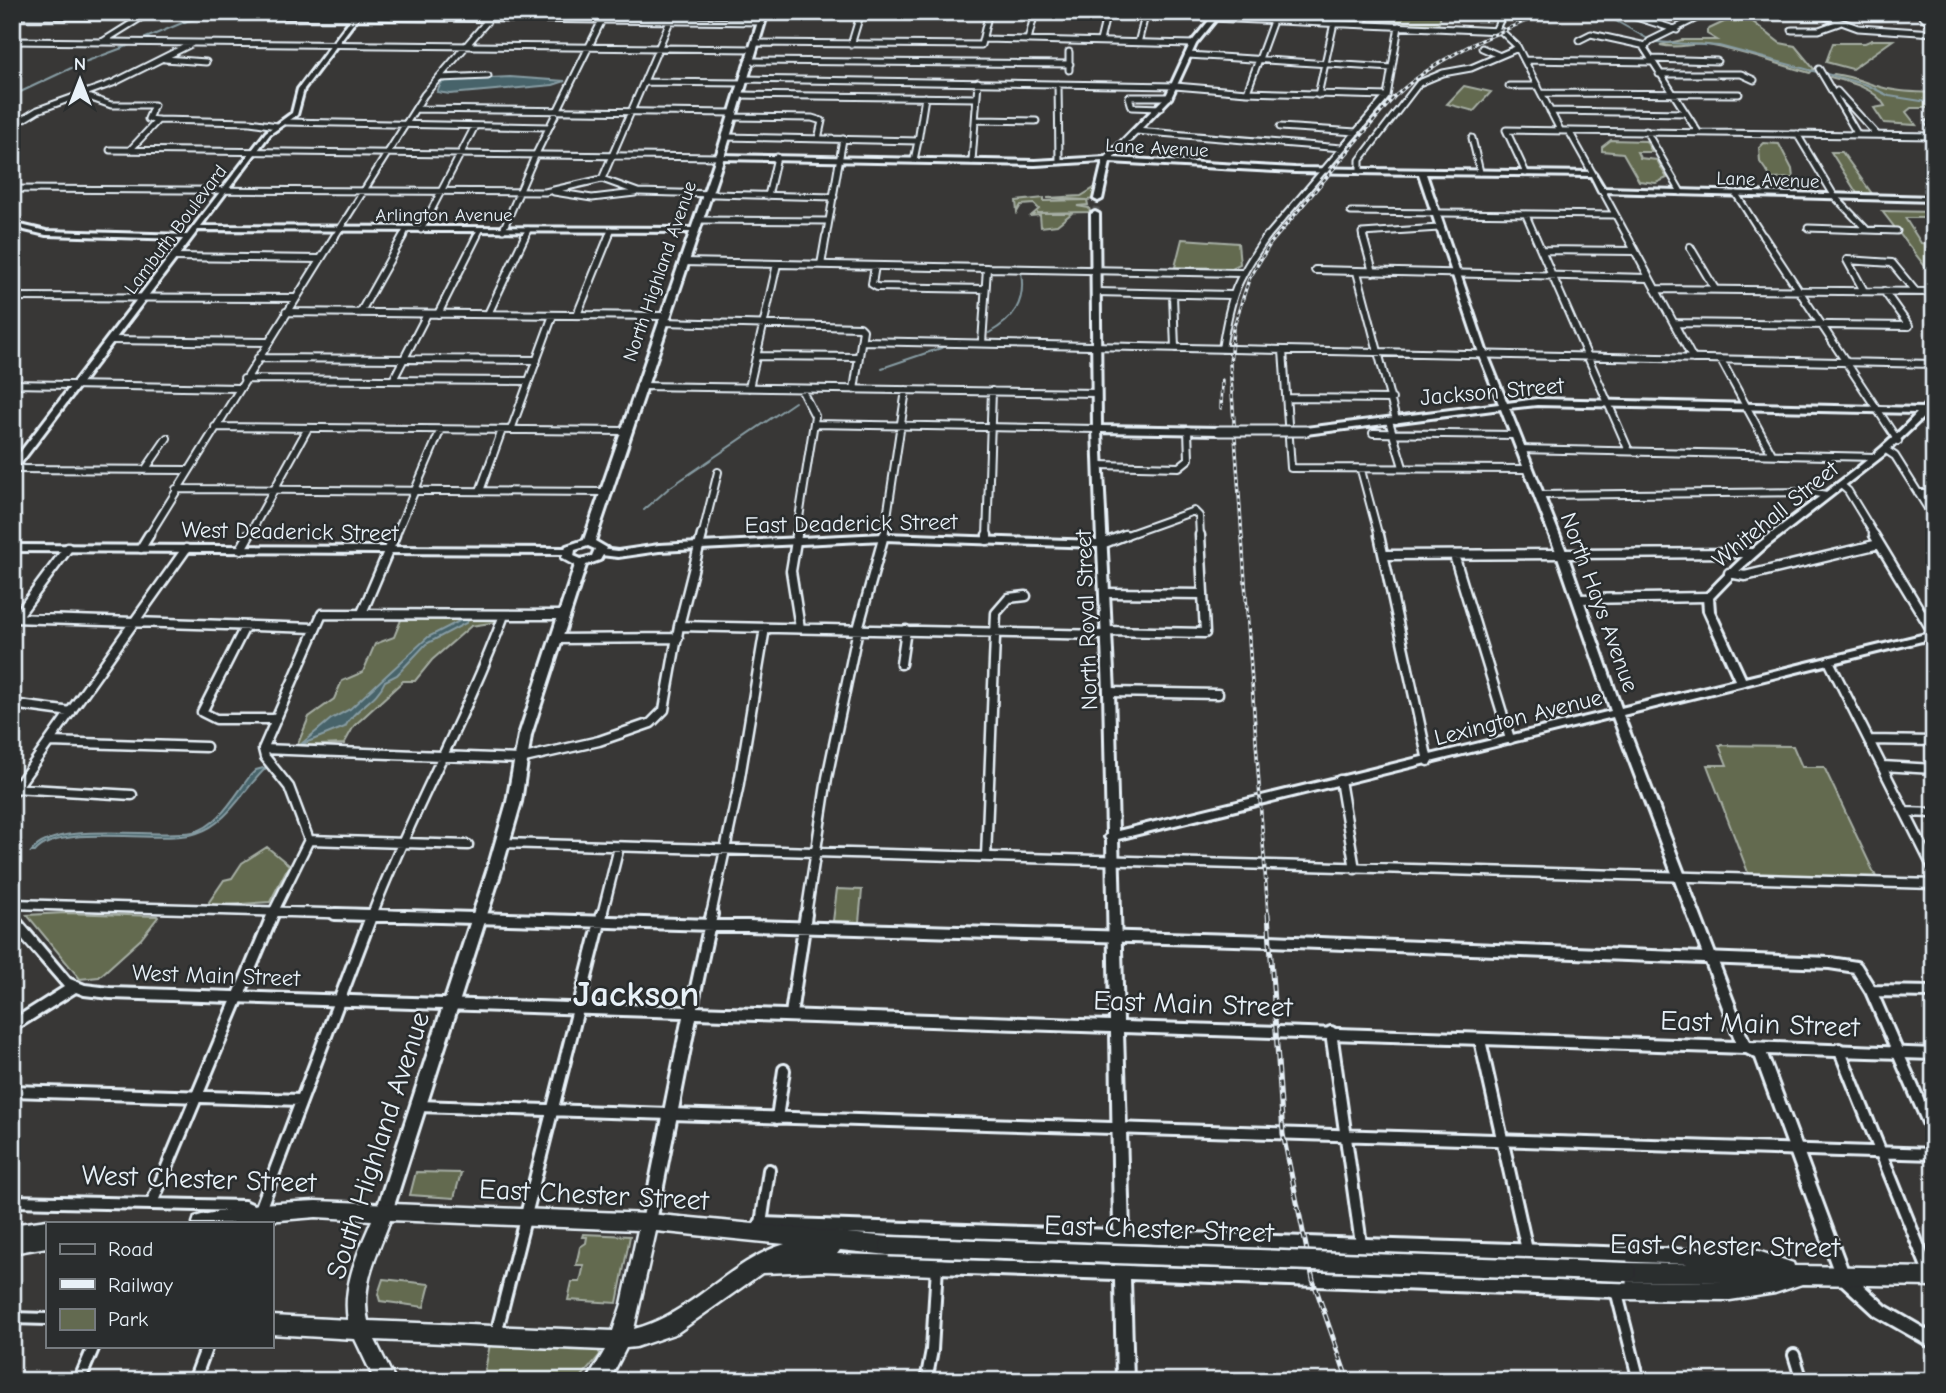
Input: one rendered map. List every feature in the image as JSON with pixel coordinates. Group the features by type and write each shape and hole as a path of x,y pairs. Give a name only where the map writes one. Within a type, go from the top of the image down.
{"highway":[{"name":"West Chester Street","path":"257,1218 316,1209 384,1212"},
{"name":"East Chester Street","path":"384,1212 649,1222 889,1246 1627,1272 1932,1277"},
{"name":"South Highland Avenue","path":"384,1212 358,1289 356,1306 362,1329 385,1381"},
{"path":"213,1222 257,1218"},
{"path":"597,1381 622,1340 649,1222"},
{"path":"678,1224 761,1224"},
{"path":"12,1234 46,1229"},
{"path":"12,1244 46,1239"},
{"path":"273,1325 495,1337 622,1340 653,1335 670,1326 748,1270 785,1253 856,1244"},
{"path":"1691,1256 1758,1260 1804,1274"},
{"path":"748,1270 796,1262 937,1266"},
{"path":"1616,1290 1710,1292 1775,1286 1804,1274"}],"main road":[{"name":"North Highland Avenue","path":"589,542 720,157 763,17"},
{"path":"589,542 599,545 601,552 592,561 571,561 568,551 578,543 589,542"},
{"path":"451,1004 503,843 514,802 520,759 555,639 581,563"},
{"name":"South Highland Avenue","path":"384,1212 451,1004"}],"street":[{"path":"102,42 150,12"},
{"path":"293,17 298,12"},
{"path":"141,548 187,470 404,125 495,12"},
{"path":"503,230 556,111 606,12"},
{"path":"602,179 674,12"},
{"path":"851,45 861,12"},
{"path":"12,41 657,48 981,45 989,12"},
{"path":"1028,40 1035,12"},
{"path":"1100,41 1107,12"},
{"path":"1138,43 1146,12"},
{"path":"1098,199 1109,160 1161,108 1175,86 1193,44 1211,18 1219,12"},
{"path":"1361,24 1369,12"},
{"path":"1499,30 1504,12"},
{"path":"1640,12 1633,16 1677,30"},
{"path":"1579,40 1591,34 1646,46 1709,12"},
{"path":"1814,12 1839,23 1888,32 1934,33"},
{"path":"1919,12 1934,27"},
{"path":"286,122 295,114 300,89 356,15"},
{"path":"267,16 356,15 670,21 763,17"},
{"path":"12,16 143,17"},
{"path":"1211,18 1499,30 1510,36 1518,48 1560,130"},
{"path":"1247,92 1273,21"},
{"path":"1318,95 1334,23"},
{"path":"1792,30 1819,30 1839,23"},
{"path":"1222,349 1231,295 1241,273 1273,228 1387,96 1399,26"},
{"path":"984,39 1193,44"},
{"path":"12,126 43,108 83,95 165,59 193,43"},
{"path":"1646,46 1651,61 1698,132"},
{"path":"1482,48 1499,55"},
{"path":"1360,171 1360,160 1419,83 1443,72 1471,68 1518,48"},
{"path":"750,61 1069,67 1069,52"},
{"path":"1188,55 1392,68"},
{"path":"165,59 206,62"},
{"path":"1524,60 1717,61"},
{"path":"1819,69 1877,135"},
{"path":"1660,74 1741,74 1754,80"},
{"path":"440,78 488,76"},
{"path":"644,82 978,82 1175,86 1247,92 1387,96"},
{"path":"972,161 978,82"},
{"path":"1058,84 1059,161"},
{"path":"1509,86 1538,86"},
{"path":"1835,89 1842,114 1858,135"},
{"path":"1541,93 1739,94"},
{"path":"739,94 977,98"},
{"path":"83,95 104,106 154,106 148,119 250,122 278,126"},
{"path":"914,160 925,97"},
{"path":"1161,108 1132,107 1129,97 1169,97"},
{"path":"416,109 812,118 822,121 818,138"},
{"path":"1550,111 1685,113"},
{"path":"130,150 158,120"},
{"path":"975,120 1036,121"},
{"path":"286,122 549,127"},
{"name":"Lambuth Boulevard","path":"12,469 253,152 278,126 286,122"},
{"path":"1929,123 1934,128"},
{"path":"421,230 475,126"},
{"path":"1280,127 1356,132"},
{"path":"1526,173 1506,130 1934,136"},
{"path":"1136,131 1342,148"},
{"path":"1569,131 1693,359"},
{"path":"1646,131 1681,192"},
{"path":"1797,134 1835,197 1867,229"},
{"path":"1926,136 1934,145"},
{"path":"726,137 918,141"},
{"path":"1472,138 1480,172"},
{"path":"821,265 843,139"},
{"path":"110,150 720,157"},
{"name":"Lane Avenue","path":"720,157 1109,160 1324,170 1593,174"},
{"path":"768,195 777,157"},
{"name":"North Hays Avenue","path":"1422,172 1454,274 1562,554 1617,713 1680,879 1744,1045 1760,1055 1842,1275"},
{"path":"545,192 602,179 638,192"},
{"path":"12,189 90,187 545,192 592,198 638,192 834,197"},
{"name":"Lane Avenue","path":"1602,190 1934,199"},
{"path":"1736,194 1843,362 1898,441"},
{"path":"1351,212 1615,215"},
{"name":"North Royal Street","path":"1095,214 1097,429 1109,692 1125,1381"},
{"path":"1526,215 1629,451"},
{"path":"698,220 829,221"},
{"path":"12,225 46,233 188,237"},
{"name":"Arlington Avenue","path":"195,228 694,230"},
{"path":"1373,272 1362,233 1399,231 1404,228 1439,228"},
{"path":"1808,228 1897,230"},
{"path":"360,313 406,230"},
{"path":"438,314 480,230"},
{"path":"488,314 528,230"},
{"path":"577,315 611,230"},
{"path":"1689,247 1715,289"},
{"path":"1542,250 1634,251"},
{"path":"12,264 15,257"},
{"path":"173,257 320,259"},
{"path":"1864,291 1847,265 1847,260 1892,263 1915,291"},
{"path":"683,262 1241,273"},
{"path":"749,388 778,264"},
{"path":"875,266 872,284 877,287 985,289"},
{"path":"982,343 987,268"},
{"path":"1315,270 1648,278"},
{"path":"1357,272 1392,399 1393,433 1404,467"},
{"path":"1655,289 1934,292"},
{"path":"1674,323 1909,326 1884,291"},
{"path":"1096,292 1231,295"},
{"path":"1172,295 1175,348"},
{"path":"12,297 295,298"},
{"path":"286,312 577,315 860,327 861,341 854,390"},
{"path":"393,380 427,314"},
{"path":"511,430 554,315"},
{"path":"111,340 268,342"},
{"path":"861,341 1934,364"},
{"path":"1283,350 1291,468 1528,469"},
{"path":"756,355 859,357"},
{"path":"258,358 537,359"},
{"path":"1721,359 1771,453"},
{"path":"244,379 529,381"},
{"path":"12,384 239,388"},
{"path":"640,386 1097,393"},
{"path":"800,628 791,571 814,424 814,411 801,389"},
{"path":"791,1014 829,767 858,629 884,537 906,390"},
{"path":"987,540 992,391"},
{"path":"1288,398 1392,399"},
{"name":"Whitehall Street","path":"1741,681 1709,611 1708,597 1751,553 1898,441 1929,411 1934,400"},
{"name":"Jackson Street","path":"1097,429 1306,432 1537,402 1929,411"},
{"path":"814,424 1097,429"},
{"path":"215,427 625,431"},
{"path":"241,549 308,428"},
{"path":"362,613 440,429"},
{"path":"480,491 502,430"},
{"path":"1100,465 1179,467 1189,459 1188,430"},
{"path":"1373,433 1514,435"},
{"path":"145,470 167,438"},
{"path":"1520,449 1876,457"},
{"path":"1886,450 1895,456 1934,518"},
{"path":"12,469 187,470"},
{"path":"1361,470 1384,555 1428,761"},
{"path":"263,749 520,759 599,741 651,723 664,709 679,626 718,472"},
{"path":"1841,485 1848,491 1934,634"},
{"path":"176,489 604,492"},
{"path":"1538,495 1810,492 1826,495"},
{"path":"1918,493 1934,493"},
{"path":"679,626 1205,633 1200,521 1194,511 1102,544"},
{"name":"East Deaderick Street","path":"601,552 618,554 700,545 884,537 1102,544"},
{"path":"1729,573 1745,576 1879,544"},
{"name":"West Deaderick Street","path":"12,548 568,551"},
{"path":"14,618 68,548"},
{"path":"14,790 186,549"},
{"path":"1384,555 1751,553"},
{"path":"1454,555 1510,739"},
{"path":"1105,593 1202,594"},
{"path":"986,857 998,607 1009,598 1026,596"},
{"path":"1578,599 1708,597"},
{"path":"152,1203 241,997 275,910 309,840 289,787 265,757 263,749 322,614 563,615"},
{"path":"257,1218 399,843 480,680 504,615"},
{"path":"14,618 315,628"},
{"path":"246,627 209,693 202,712 216,719 274,719"},
{"path":"649,1222 724,850 765,628"},
{"path":"901,664 906,630"},
{"name":"Lexington Avenue","path":"1111,836 1428,761 1934,634"},
{"path":"555,639 677,638"},
{"path":"1829,661 1934,870"},
{"path":"1109,692 1218,694"},
{"path":"12,704 71,712"},
{"path":"1869,740 1934,741"},
{"path":"50,742 206,747"},
{"path":"1882,766 1934,769"},
{"path":"1340,780 1355,869"},
{"path":"14,790 132,795"},
{"path":"1905,812 1934,813"},
{"path":"309,840 468,845"},
{"path":"503,843 1680,879 1934,884"},
{"path":"495,1337 619,847"},
{"path":"12,904 480,916 1830,963 1856,967 1871,991 1934,1136"},
{"path":"12,918 58,975 73,988 12,1027"},
{"name":"West Main Street","path":"73,988 110,993 451,1004"},
{"path":"1871,991 1934,992"},
{"name":"East Main Street","path":"451,1004 1331,1032 1480,1040 1744,1045 1934,1054"},
{"path":"1331,1032 1361,1244"},
{"path":"1480,1040 1527,1250"},
{"path":"1839,1049 1932,1277"},
{"path":"777,1118 784,1070"},
{"path":"12,1091 300,1100"},
{"path":"418,1106 1934,1154"},
{"path":"768,1170 761,1224 1691,1256"},
{"name":"West Chester Street","path":"12,1201 243,1206 257,1218"},
{"path":"926,1381 932,1350 937,1266 1616,1290 1639,1381"},
{"path":"1842,1275 1881,1311 1934,1342"},
{"path":"12,1318 46,1319"},
{"path":"79,1381 92,1348"},
{"path":"194,1381 207,1348"},
{"path":"1794,1355 1802,1381"}],"green space":[{"path":"1374,12 1442,12 1438,25 1367,23"},
{"path":"1745,12 1758,12 1748,18 1780,43 1795,46 1814,69 1810,73 1708,45 1660,45 1682,40 1717,40 1707,34 1707,30"},
{"path":"1872,40 1893,40 1852,69 1826,62 1833,43 1865,43"},
{"path":"1834,74 1891,89 1934,93 1934,108 1911,108 1906,112 1916,125 1884,123 1874,108 1885,106 1881,100 1861,87 1830,77"},
{"path":"1464,86 1491,92 1474,111 1447,104"},
{"path":"1611,140 1646,141 1652,152 1637,152 1640,158 1657,160 1667,178 1656,183 1639,181 1623,153 1602,151 1602,147"},
{"path":"1764,143 1779,144 1792,169 1793,178 1772,179 1760,162 1759,148"},
{"path":"1831,152 1842,152 1873,195 1858,195"},
{"path":"1096,187 1094,199 1087,200 1088,205 1077,206 1089,208 1090,212 1037,213 1072,213 1057,225 1041,227 1040,215 1031,216 1039,209 1034,204 1021,205 1017,212 1016,201 1044,198 1044,201 1086,200 1047,198 1081,196"},
{"path":"1882,211 1934,212 1934,218 1905,218 1921,243 1934,244 1934,278"},
{"path":"1182,239 1238,243 1240,264 1232,268 1175,267"},
{"path":"403,615 499,618 497,622 471,626 432,660 415,681 403,681 354,726 344,744 297,746 309,717 334,699 342,681 363,672 375,644 394,637"},
{"path":"1719,745 1793,746 1802,767 1824,767 1877,879 1749,875 1707,765 1727,765"},
{"path":"267,847 289,865 270,902 210,906 209,902 224,880 232,878 242,863"},
{"path":"837,889 862,890 859,922 833,921"},
{"path":"65,913 158,917 141,939 99,977 80,979 27,915"},
{"path":"416,1172 461,1173 454,1198 410,1195"},
{"path":"583,1234 630,1236 617,1303 568,1300 572,1282 580,1282 584,1265 576,1265 580,1247 586,1243 587,1237 582,1237"},
{"path":"383,1279 430,1284 424,1307 380,1301 378,1294"},
{"path":"490,1344 598,1349 600,1355 578,1381 483,1381"}],"water":[{"path":"510,77 565,81 553,85 450,94 437,92 441,83 447,80"},
{"path":"471,617 466,623 426,644 397,675 385,681 377,694 345,727 300,745 331,719 350,709 428,637"},
{"path":"267,767 227,814 197,833 160,837 65,838 47,843 31,852 43,842 83,833 176,834 202,829 218,817 256,770"}],"waterway":[{"path":"181,21 190,12"},
{"path":"141,40 187,21 230,12"},
{"path":"1600,12 1648,39"},
{"path":"1656,42 1719,46 1817,72"},
{"path":"12,96 82,63 133,44"},
{"path":"1823,73 1867,85 1889,96 1934,103"},
{"path":"989,333 1005,322 1020,301 1021,272"},
{"path":"882,368 944,347"},
{"path":"644,510 669,488 795,402"}],"tunnel":[{"path":"1095,214 1098,199"}],"railway":[{"path":"1268,915 1230,364 1233,329 1249,279 1270,244 1394,97 1411,82 1448,58 1548,12"},
{"path":"1221,408 1222,380"},
{"path":"1268,914 1283,1134 1313,1280 1348,1381"}],"district":[{"name":"Jackson","path":"636,993"}]}
